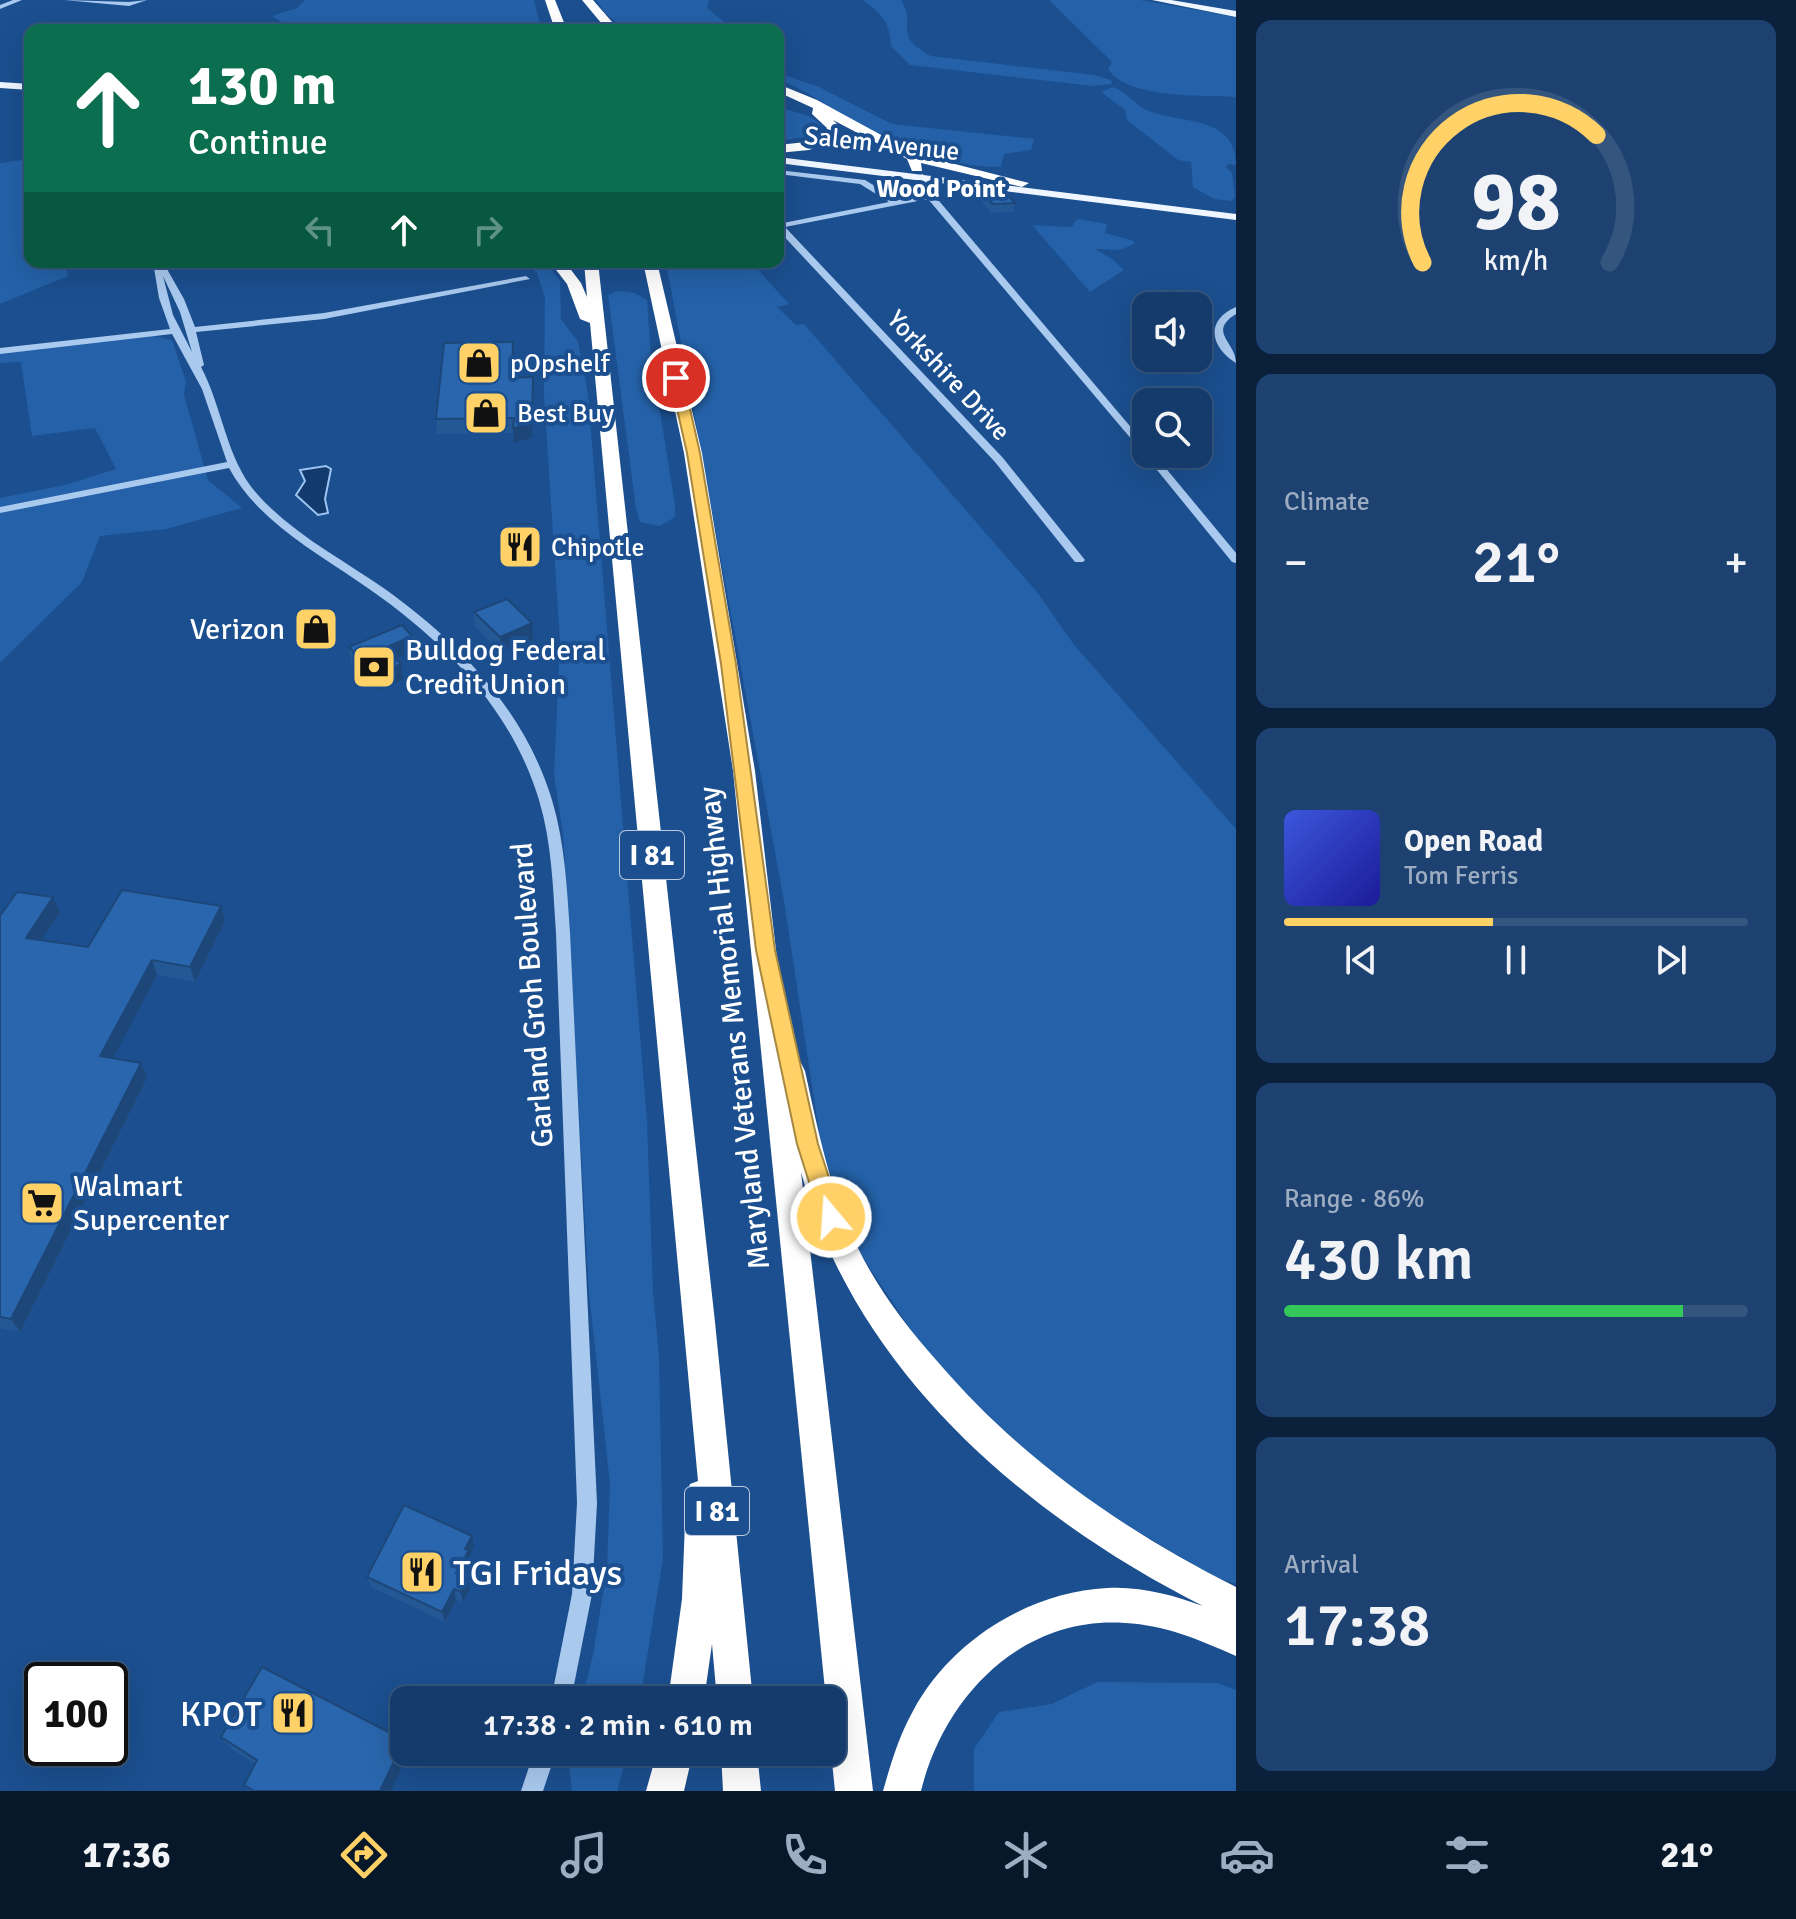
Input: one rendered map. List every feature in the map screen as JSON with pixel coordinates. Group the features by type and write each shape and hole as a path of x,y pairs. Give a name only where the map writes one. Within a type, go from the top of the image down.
{"highway":[{"path":"550,0 559,24"},
{"path":"584,0 591,24"},
{"path":"584,0 607,24"},
{"path":"784,92 823,107 916,167 1022,183"},
{"path":"784,93 814,109 834,127 831,136 817,144 784,152"},
{"path":"564,268 580,296 604,389"},
{"name":"I 81","path":"592,268 700,1322 734,1686"},
{"name":"Maryland Veterans Memorial Highway","path":"651,268 693,453 744,771 766,950 854,1791"},
{"path":"661,268 662,317"},
{"path":"766,950 807,1144 822,1192 840,1241 866,1291 893,1333 944,1396 987,1441 1062,1505 1123,1545 1236,1605"},
{"path":"689,1686 697,1641 703,1572 700,1322"},
{"path":"902,1791 920,1735 945,1692 977,1659 1009,1633 1052,1615 1106,1605 1153,1609 1199,1621 1236,1638"},
{"path":"665,1791 671,1766"},
{"path":"740,1766 742,1791"}],"main road":[{"path":"1156,0 1236,14"},
{"path":"0,73 24,75"},
{"path":"0,85 24,87"},
{"name":"Salem Avenue","path":"784,155 916,167 1236,217"},
{"name":"Salem Avenue","path":"1022,183 1218,215"}],"street":[{"path":"0,4 7,0"},
{"path":"0,4 19,0"},
{"path":"67,0 129,4 144,0"},
{"path":"916,167 930,196 1132,434"},
{"path":"784,173 862,182 897,203"},
{"path":"784,225 930,196"},
{"name":"Yorkshire Drive","path":"784,232 999,460 1079,560"},
{"name":"Garland Groh Boulevard","path":"158,268 158,280 175,331 200,374 233,464 252,495 271,513 437,635 494,698 525,751 545,799 558,856 563,933 587,1503 582,1594 564,1686"},
{"name":"Garland Groh Boulevard","path":"162,268 179,295 194,330 200,374"},
{"path":"194,330 324,316 526,279"},
{"path":"175,331 179,295"},
{"path":"1236,310 1223,318 1217,330 1219,339 1236,360"},
{"path":"0,351 175,331"},
{"path":"175,331 197,354"},
{"path":"0,510 233,464"},
{"path":"1160,468 1236,560"},
{"path":"532,1791 540,1766"}],"shaded area":[{"path":"305,0 534,0 540,24 285,24 272,16 297,8"},
{"path":"596,0 709,0 707,8 727,24 618,24"},
{"path":"863,0 901,0 911,41 931,56 1094,75 1111,80 1112,84 1093,86 910,65 891,46 884,19"},
{"path":"1049,0 1140,0 1236,17 1236,97 1167,94 1131,86 1108,69 1112,62"},
{"path":"784,75 819,87 892,124 1034,139 1031,150 1004,154 1001,167 955,162 895,143 784,82"},
{"path":"1113,87 1149,111 1204,124 1227,137 1234,149 1236,165 1228,164 1226,167 1232,173 1235,196 1232,201 1214,199 1193,187 1191,162 1178,160 1127,120 1125,110 1101,92"},
{"path":"784,109 809,116 823,126 812,136 784,140"},
{"path":"24,160 24,268 66,268 68,276 0,304 0,163"},
{"path":"1077,219 1107,224 1105,233 1134,241 1134,244 1120,250 1095,249 1124,270 1090,292 1032,225 1072,227"},
{"path":"532,268 550,268 560,281 561,319 578,342 588,394 647,1121 653,1292 659,1357 663,1559 642,1686 585,1686 607,1568 610,1484 589,1293 563,834 554,775 560,642 544,395 545,297 537,273"},
{"path":"667,268 756,268 789,304 777,307 796,325 804,324 1037,592 1075,646 1236,829 1236,1584 1213,1576 1069,1491 933,1363 861,1255 822,1152 784,901"},
{"path":"617,291 635,293 647,300 651,357 675,504 675,517 660,526 640,522 636,509 608,295"},
{"path":"139,333 172,340 186,382 184,395 208,480 242,508 166,529 100,536 82,582 0,663 0,498 65,485 116,469 95,428 32,436 21,362 0,363 0,350"},
{"path":"326,466 331,469 325,499 328,513 318,515 296,495 305,481 300,470"},
{"path":"1097,1682 1218,1683 1236,1690 1236,1791 974,1791 974,1749 999,1712 1052,1704"},
{"path":"569,1766 624,1766 617,1791 572,1791"}],"building":[{"path":"1004,191 1015,203 993,204 982,192"},
{"path":"513,342 512,378 533,377 532,424 513,428 514,418 436,419 444,343"},
{"path":"533,524 534,539 504,540 504,525"},
{"path":"507,599 532,623 500,637 474,612"},
{"path":"402,625 412,636 385,648 401,664 375,675 349,647"},
{"name":"Walmart Supercenter","path":"122,890 221,906 190,967 152,960 100,1056 141,1063 11,1319 0,1317 0,916 17,892 53,897 26,938 88,947"},
{"name":"TGI Fridays","path":"404,1505 472,1536 465,1549 469,1550 456,1573 467,1578 461,1592 454,1589 442,1612 367,1577"},
{"name":"KPOT","path":"262,1667 390,1733 392,1766 380,1791 254,1791 244,1785 257,1760 221,1737"}],"place":[{"name":"pOpshelf","path":"479,363"},
{"name":"Best Buy","path":"486,413"},
{"name":"Chipotle","path":"520,547"},
{"name":"Verizon","path":"316,629"},
{"name":"Bulldog Federal Credit Union","path":"374,667"},
{"name":"Walmart Supercenter","path":"42,1203"},
{"name":"TGI Fridays","path":"422,1572"},
{"name":"KPOT","path":"293,1713"}],"district":[{"name":"Wood Point","path":"941,188"}],"route":[{"path":"676,378 710,547 744,771 766,950 807,1144 831,1217"}]}
